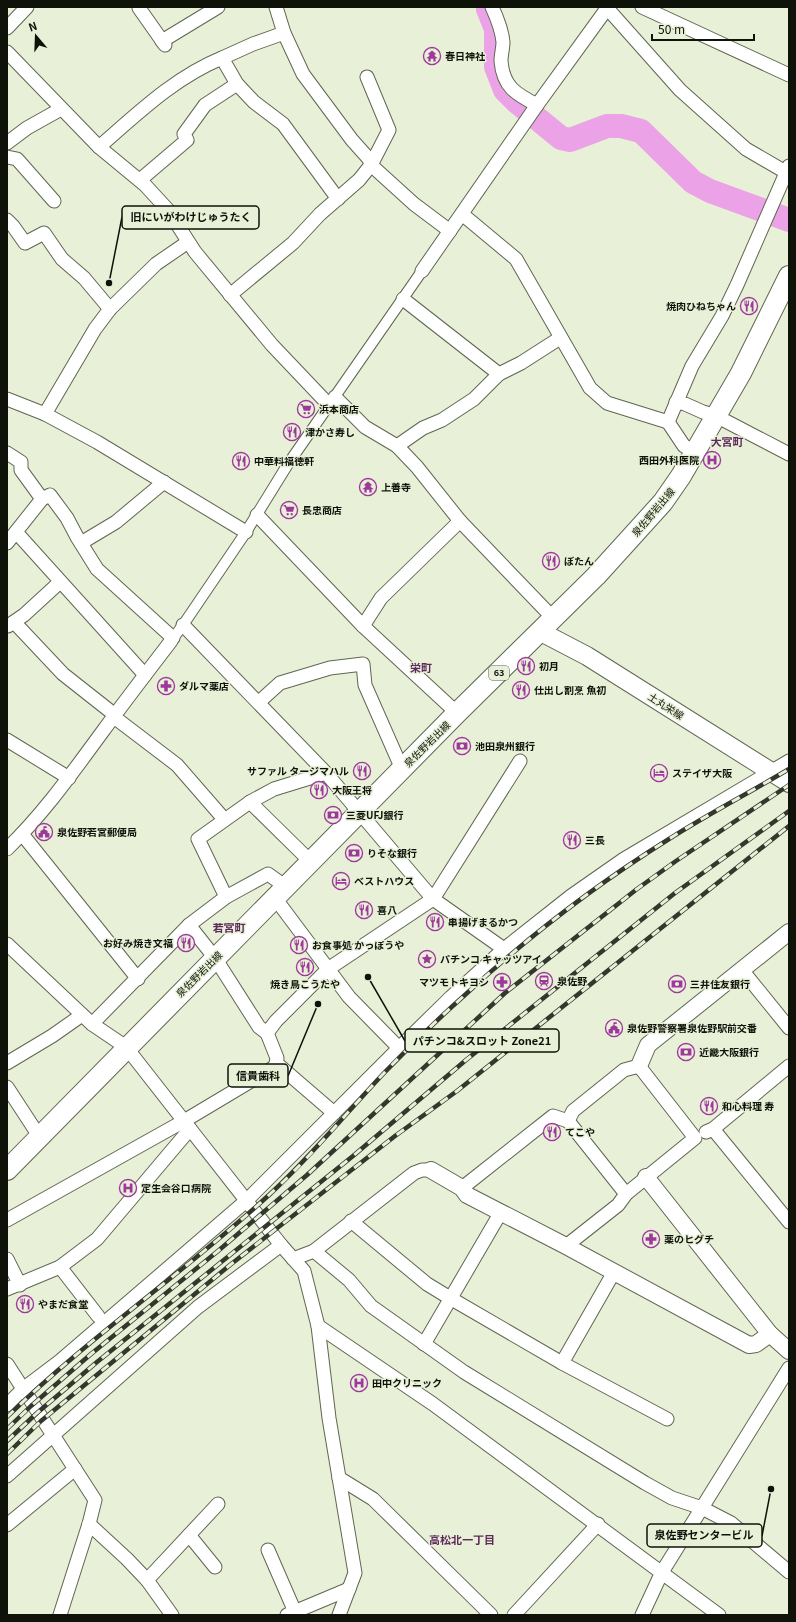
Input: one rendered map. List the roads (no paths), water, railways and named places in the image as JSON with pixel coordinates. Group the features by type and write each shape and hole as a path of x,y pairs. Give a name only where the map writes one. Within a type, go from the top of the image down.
{"main road":[{"name":"泉佐野岩出線","path":"7,1170 126,1047 312,862 457,713 548,626 663,502 681,476 783,301 789,276"},
{"name":"土丸栄線","path":"548,626 587,656 789,783"}],"street":[{"path":"7,28 27,7"},
{"path":"139,8 164,43 218,7"},
{"path":"276,7 284,33 303,74 352,140 369,159 371,165 414,204 450,231"},
{"path":"492,7 499,24 503,43 501,60 504,76 509,88 533,110"},
{"path":"642,7 789,75"},
{"path":"7,849 22,834 69,778 183,625 246,532 288,464 533,110 608,8 680,90 746,148 788,171 737,285 722,316 692,366 668,422"},
{"path":"99,146 144,108 203,65 284,33"},
{"path":"7,52 61,109 99,146 140,180 168,210 195,252 272,345 332,401 366,427 397,446 417,467 548,626"},
{"path":"222,58 237,84 254,102 283,124 338,199"},
{"path":"230,295 294,244 320,214 359,180 371,165 389,130 367,77"},
{"path":"140,180 188,140 184,134 205,106 237,84"},
{"path":"7,143 27,128 61,109"},
{"path":"7,157 17,159 54,201"},
{"path":"462,214 516,259 590,388 607,403 668,422 684,446 695,451"},
{"path":"7,220 14,226 25,243 44,233 62,259 84,278 110,309"},
{"path":"45,414 95,329 110,309 156,264 188,242"},
{"path":"403,299 499,374"},
{"path":"397,446 423,428 442,420 474,399 499,374 521,363 560,338"},
{"path":"7,399 45,414 97,442 246,532"},
{"path":"676,402 716,416 789,454"},
{"path":"7,453 21,462 21,470 42,499"},
{"path":"81,543 116,522 164,482"},
{"path":"7,543 42,499 50,496 67,518 97,569 172,640"},
{"path":"257,515 363,626 457,713"},
{"path":"363,626 381,598 460,521"},
{"path":"16,532 145,675"},
{"path":"60,582 11,625 63,674 177,765 224,819"},
{"path":"183,625 326,773 433,899 504,949"},
{"path":"259,702 280,683 330,668 363,664 365,685 402,769"},
{"path":"7,740 69,778"},
{"path":"267,1033 276,1021 328,969 433,899 520,761"},
{"path":"7,1405 246,1201 398,1048 504,949 571,896 624,859 789,761"},
{"path":"226,897 198,839 224,819 250,802 274,790 326,773"},
{"path":"250,802 312,862"},
{"path":"22,834 138,979"},
{"path":"7,1063 52,1036 87,1020 138,979 189,925 226,897 268,874 328,969 349,997 398,1048"},
{"path":"7,1220 187,1125 276,1066 277,1058 267,1033 259,1027 215,958 189,925"},
{"path":"639,1066 648,1045 789,932"},
{"path":"7,944 87,1020 126,1047 246,1201 304,1271 318,1326 339,1478 355,1573 339,1615"},
{"path":"742,970 788,1024"},
{"path":"276,1063 334,1113"},
{"path":"568,1121 573,1111 624,1070 639,1066"},
{"path":"639,1066 695,1138"},
{"path":"566,1246 618,1205 626,1194 646,1177 695,1138 712,1129 789,1066"},
{"path":"7,1087 40,1136"},
{"path":"462,1188 553,1116 568,1121 626,1194"},
{"path":"7,1289 20,1285 60,1267 98,1239 187,1125"},
{"path":"712,1129 789,1222"},
{"path":"293,1259 314,1251 414,1173 422,1170 431,1170 462,1188 467,1195 566,1246 749,1345 756,1344 770,1334"},
{"path":"646,1177 770,1334 789,1351"},
{"path":"424,1344 501,1212"},
{"path":"351,1221 427,1284 562,1363 667,1419"},
{"path":"7,1476 198,1307 281,1245"},
{"path":"314,1251 349,1280 371,1306 464,1372 645,1483 672,1498 702,1508 731,1523 789,1572"},
{"path":"7,1259 20,1285"},
{"path":"60,1267 98,1316"},
{"path":"562,1363 614,1272"},
{"path":"318,1326 433,1404 598,1524 719,1615"},
{"path":"7,1364 95,1500 89,1524 60,1615"},
{"path":"642,1615 662,1572 789,1368"},
{"path":"7,1525 75,1469"},
{"path":"339,1478 373,1499 491,1615"},
{"path":"147,1580 218,1504"},
{"path":"89,1524 127,1559 147,1580 172,1615"},
{"path":"514,1615 598,1524"},
{"path":"189,1535 215,1567"},
{"path":"268,1550 291,1613 348,1589"}],"waterway":[{"path":"488,9 496,29 496,67 505,90 517,102 561,138 570,140 607,126 621,126 641,131 693,182 710,191 789,220"}],"railway":[{"path":"7,1417 71,1359 204,1251 269,1195 299,1166 385,1072 425,1032 539,931 642,856 789,769"},
{"path":"7,1429 91,1354 218,1251 307,1175 505,993 637,889 789,785"},
{"path":"7,1441 37,1413 97,1362 353,1156 466,1060 675,893 789,811"},
{"path":"7,1454 41,1421 230,1265 395,1136 457,1091 789,826"}],"place":[{"name":"春日神社","path":"432,56"},
{"name":"旧にいがわけじゅうたく","path":"109,283"},
{"name":"焼肉ひねちゃん","path":"749,306"},
{"name":"浜本商店","path":"306,409"},
{"name":"津かさ寿し","path":"292,432"},
{"name":"西田外科医院","path":"712,460"},
{"name":"中華料福徳軒","path":"241,461"},
{"name":"上善寺","path":"368,487"},
{"name":"長忠商店","path":"289,510"},
{"name":"ぼたん","path":"551,561"},
{"name":"初月","path":"526,666"},
{"name":"ダルマ薬店","path":"166,686"},
{"name":"仕出し割烹 魚初","path":"521,690"},
{"name":"池田泉州銀行","path":"462,746"},
{"name":"サファル タージマハル","path":"362,771"},
{"name":"ステイザ大阪","path":"659,773"},
{"name":"大阪王将","path":"319,790"},
{"name":"三菱UFJ銀行","path":"333,815"},
{"name":"泉佐野若宮郵便局","path":"44,832"},
{"name":"三長","path":"572,840"},
{"name":"りそな銀行","path":"354,853"},
{"name":"ベストハウス","path":"341,881"},
{"name":"喜八","path":"364,910"},
{"name":"串揚げまるかつ","path":"435,922"},
{"name":"お好み焼き文福","path":"186,943"},
{"name":"お食事処 かっぽうや","path":"299,945"},
{"name":"パチンコ キャッツアイ","path":"427,959"},
{"name":"焼き鳥こうたや","path":"305,967"},
{"name":"パチンコ&スロット Zone21","path":"368,977"},
{"name":"泉佐野","path":"544,981"},
{"name":"マツモトキヨシ","path":"502,982"},
{"name":"三井住友銀行","path":"677,984"},
{"name":"信貴歯科","path":"318,1004"},
{"name":"泉佐野警察署泉佐野駅前交番","path":"614,1028"},
{"name":"近畿大阪銀行","path":"686,1052"},
{"name":"和心料理 寿","path":"709,1106"},
{"name":"てこや","path":"552,1132"},
{"name":"定生会谷口病院","path":"128,1188"},
{"name":"薬のヒグチ","path":"651,1239"},
{"name":"やまだ食堂","path":"25,1304"},
{"name":"田中クリニック","path":"359,1383"},
{"name":"泉佐野センタービル","path":"771,1489"}],"district":[{"name":"大宮町","path":"727,442"},
{"name":"栄町","path":"421,668"},
{"name":"若宮町","path":"229,928"},
{"name":"高松北一丁目","path":"462,1540"}]}
